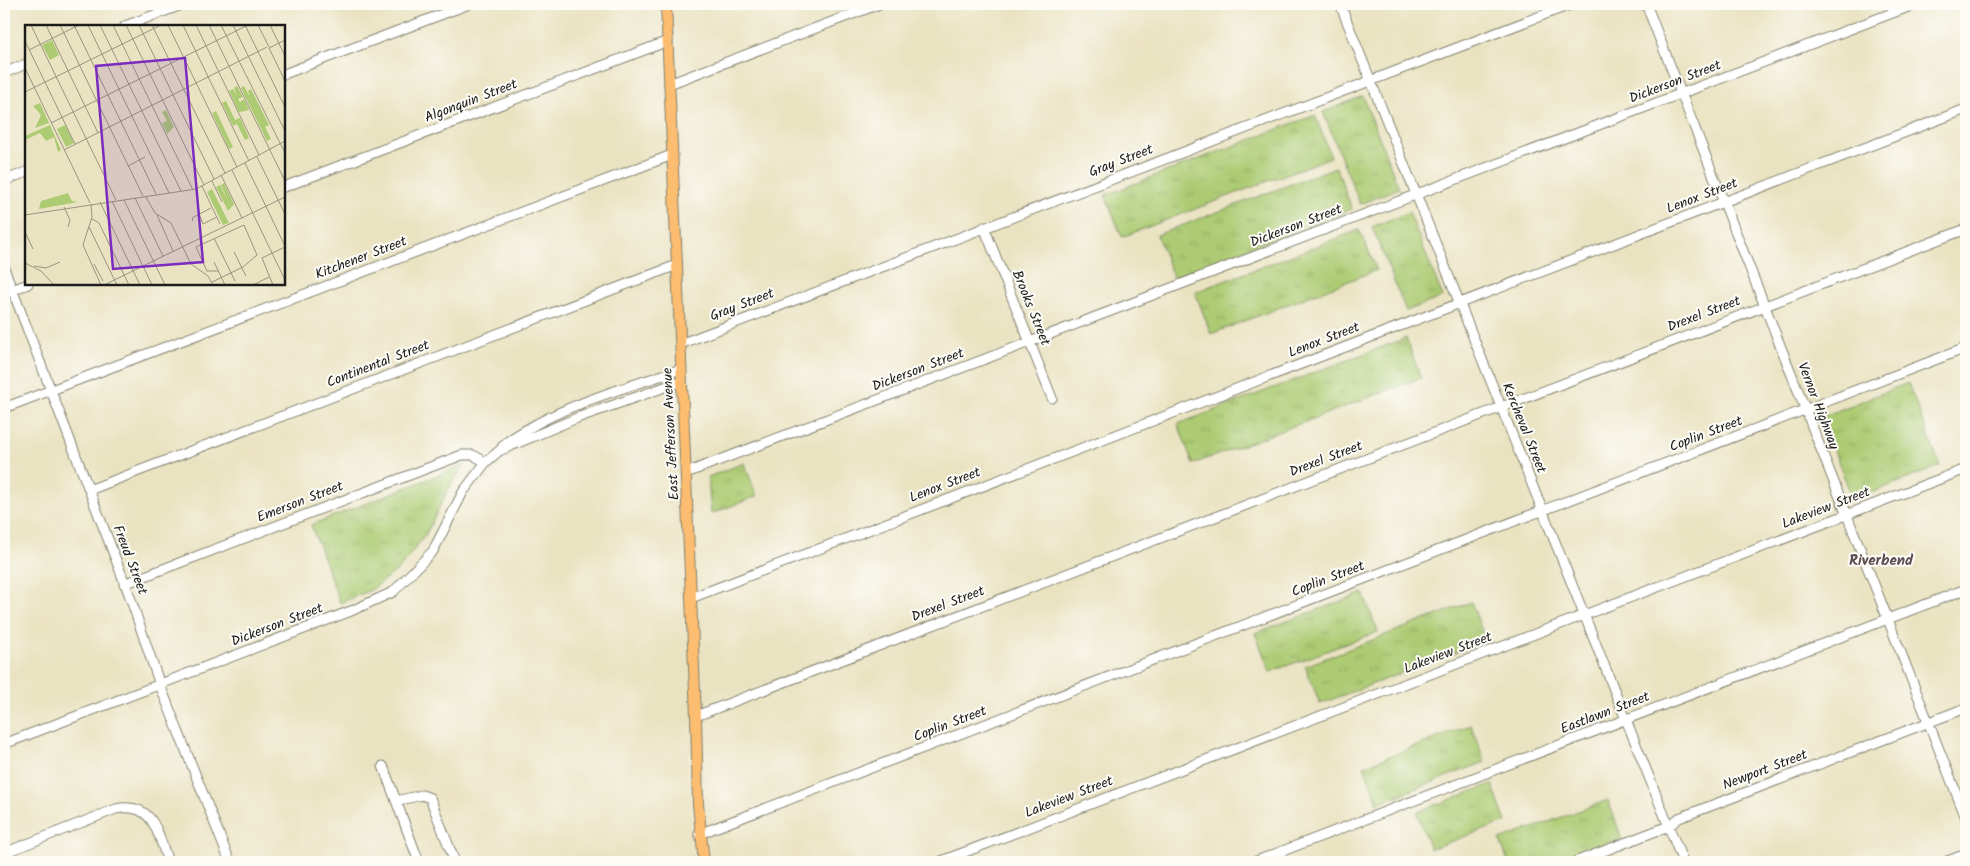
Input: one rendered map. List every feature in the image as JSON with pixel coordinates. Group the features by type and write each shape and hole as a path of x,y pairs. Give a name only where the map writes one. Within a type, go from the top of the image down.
{"main road":[{"name":"East Jefferson Avenue","path":"666,4 696,716 699,834 704,862"}],"street":[{"path":"128,25 184,4"},
{"path":"285,74 469,4"},
{"path":"669,84 879,4"},
{"name":"Kercheval Street","path":"1340,4 1683,862"},
{"name":"Gray Street","path":"680,344 1572,4"},
{"name":"Vernor Highway","path":"1646,4 1966,818"},
{"name":"Dickerson Street","path":"686,473 1916,4"},
{"name":"Algonquin Street","path":"285,187 668,41"},
{"path":"4,73 25,64"},
{"name":"Lenox Street","path":"691,598 1966,109"},
{"name":"Kitchener Street","path":"4,408 672,155"},
{"path":"4,181 25,172"},
{"name":"Brooks Street","path":"984,227 1052,398"},
{"name":"Drexel Street","path":"696,716 1966,229"},
{"name":"Continental Street","path":"88,490 677,265"},
{"name":"Freud Street","path":"4,268 8,291 50,390 124,584 160,685 230,862"},
{"path":"8,291 25,285"},
{"name":"Coplin Street","path":"699,834 1966,348"},
{"name":"Dickerson Street","path":"500,451 504,444 513,438 568,408 682,369"},
{"name":"Dickerson Street","path":"4,744 351,611 393,592 433,550 463,492 486,462 500,451 569,421 682,381"},
{"name":"Emerson Street","path":"124,584 462,454 473,455 486,462"},
{"name":"Lakeview Street","path":"939,862 1966,469"},
{"name":"Eastlawn Street","path":"1254,862 1966,589"},
{"name":"Newport Street","path":"1575,862 1669,826 1679,818 1966,708"},
{"path":"383,766 419,862"},
{"path":"396,801 422,794 430,798 455,862"},
{"path":"4,853 116,809 130,808 140,810 147,815 156,828 168,862"},
{"path":"1945,862 1966,854"}],"green space":[{"path":"1363,96 1399,188 1360,204 1323,112"},
{"path":"1315,115 1331,157 1122,237 1105,195"},
{"path":"1336,167 1352,209 1173,277 1157,235"},
{"path":"1409,212 1443,297 1406,311 1372,227"},
{"path":"1359,230 1377,270 1211,334 1195,292"},
{"path":"1406,338 1421,378 1193,464 1178,424"},
{"path":"1908,383 1940,466 1853,500 1821,417"},
{"path":"744,463 757,496 711,514 708,477"},
{"path":"466,464 451,484 426,534 399,569 371,590 340,603 311,525"},
{"path":"1363,593 1378,632 1270,672 1255,633"},
{"path":"1471,602 1486,641 1320,704 1305,666"},
{"path":"1471,725 1485,762 1378,803 1364,766"},
{"path":"1492,784 1506,822 1430,849 1417,812"},
{"path":"1608,800 1622,839 1559,862 1508,862 1500,840"}],"district":[{"name":"Riverbend","path":"1881,561"}]}
